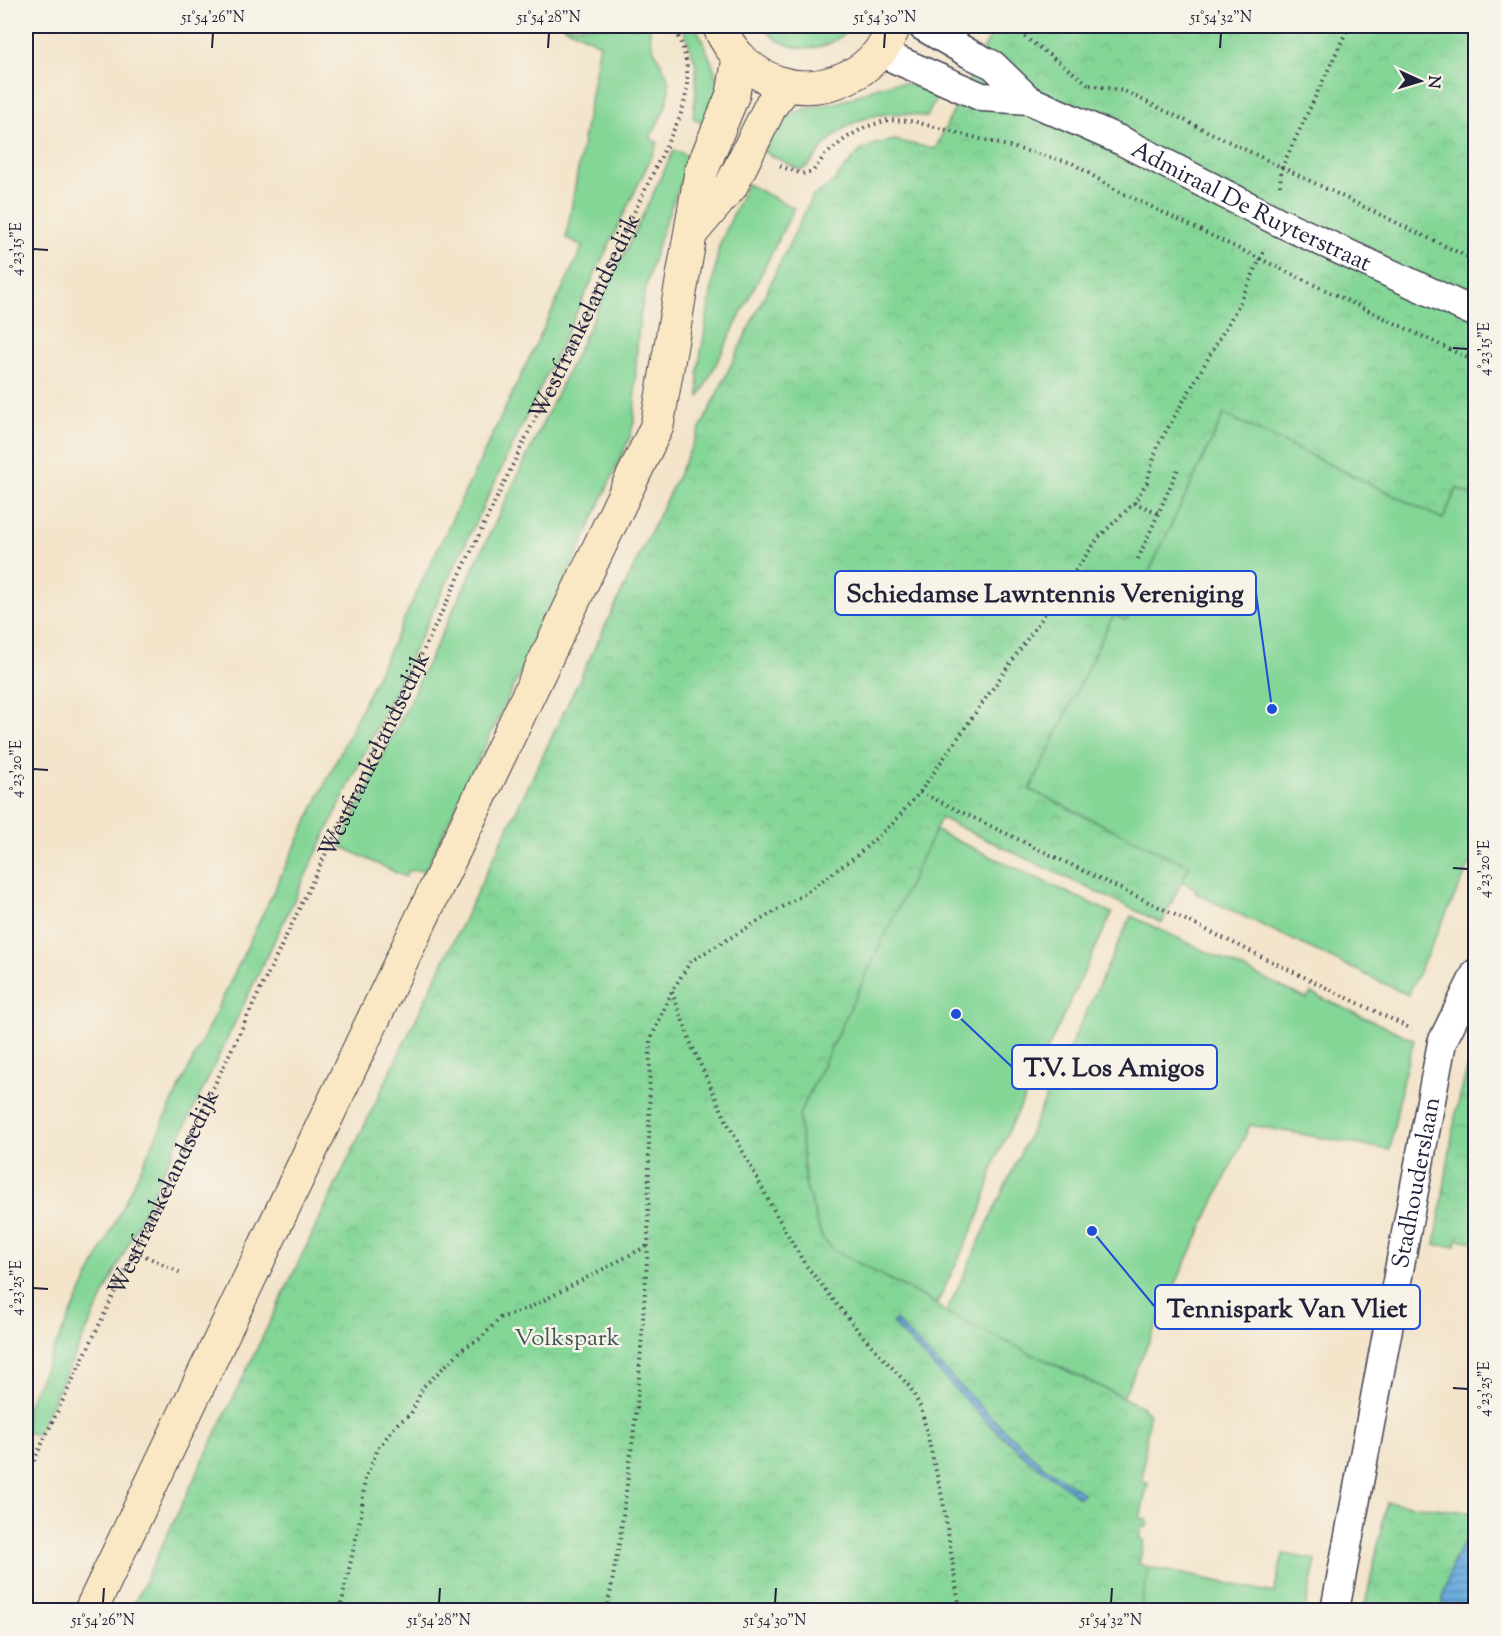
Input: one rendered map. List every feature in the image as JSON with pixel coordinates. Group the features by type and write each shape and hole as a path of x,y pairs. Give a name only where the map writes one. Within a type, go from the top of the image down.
{"street":[{"path":"719,26 726,41 739,58 753,70 787,85 807,87 847,78 865,67 886,39"},
{"name":"Admiraal De Ruyterstraat","path":"922,26 993,65 1029,100"},
{"name":"Admiraal De Ruyterstraat","path":"886,39 982,97 1029,100 1122,141 1277,221 1476,313"},
{"path":"91,1611 657,426 701,172 733,94 739,58"},
{"path":"692,232 730,186 771,105 787,85"},
{"name":"Stadhouderslaan","path":"1335,1611 1442,1041 1476,973"}],"path":[{"name":"Westfrankelandsedijk","path":"26,1477 679,118 686,101 687,66 684,52 672,26"},
{"path":"1010,26 1090,85 1124,91 1476,261"},
{"path":"607,1611 620,1538 637,1406 648,1246 650,1041 672,991 691,961 801,896 855,856 893,823 921,792 1099,537 1134,503 1147,482 1157,447 1237,308 1260,259 1277,221 1281,168 1349,26"},
{"path":"679,118 715,135"},
{"path":"749,152 792,172 802,174 813,171 825,155 839,143 865,128 888,120 912,121 1072,163 1116,189 1476,362"},
{"path":"1138,559 1178,469"},
{"path":"1134,503 1159,513"},
{"path":"921,792 1407,1028 1442,1041"},
{"path":"672,991 692,1046 726,1120 804,1263 860,1333 910,1388 921,1408 943,1501 960,1611"},
{"path":"340,1611 361,1515 365,1478 379,1447 397,1424 411,1414 423,1387 464,1348 481,1338 500,1318 529,1308 648,1246"},
{"path":"135,1251 183,1275"}],"green space":[{"path":"563,26 650,27 652,45 665,71 669,88 666,105 650,138 658,143 36,1436 26,1431 26,1408 583,246 566,238 600,44"},
{"path":"682,26 696,26 717,80 717,92 705,123 693,117 696,64"},
{"path":"762,26 851,26 831,43 807,48 794,47 782,42 771,36"},
{"name":"Volkspark","path":"995,26 1475,26 1475,497 1457,488 1443,519 1224,414 1126,620 1114,615 1107,627 1030,790 1189,866 1162,923 941,818 799,1115 805,1183 822,1238 833,1250 937,1304 946,1313 1143,1407 1149,1414 1142,1482 1148,1483 1140,1518 1148,1520 1147,1527 1142,1527 1139,1538 1144,1540 1139,1564 1149,1567 1140,1610 131,1610 812,197 831,184 860,151 875,144 894,140 935,149"},
{"path":"894,83 919,84 939,92 927,117 887,114 861,120 838,133 803,169 798,169 764,152 777,128 795,113 841,101"},
{"path":"674,150 692,158 663,228 647,282 638,331 634,421 630,437 580,548 424,873 420,870 408,871 405,877 340,846"},
{"path":"747,184 794,208 699,398 698,371 719,246"},
{"path":"1224,414 1443,519 1457,488 1475,497 1475,853 1408,995 1195,893 1197,889 1182,882 1189,866 1030,790 1107,627 1114,615 1126,620"},
{"path":"934,830 1112,913 996,1158 981,1211 937,1304 833,1250 822,1238 805,1183 799,1115"},
{"path":"1131,916 1307,999 1311,993 1414,1040 1403,1078 1390,1150 1250,1125 1123,1397 946,1313"},
{"path":"1475,1039 1475,1242 1457,1239 1456,1246 1435,1245 1456,1112"},
{"path":"1387,1502 1475,1513 1475,1610 1364,1610"},
{"path":"1283,1554 1316,1560 1305,1610 1140,1610 1149,1567 1274,1593"}],"water":[{"path":"895,1320 1042,1465 1083,1493 1079,1497 1029,1460 986,1421 892,1323"},
{"path":"1475,1528 1475,1610 1444,1610 1444,1594 1453,1563"}],"place":[{"name":"Schiedamse Lawntennis Vereniging","path":"1272,709"},
{"name":"T.V. Los Amigos","path":"956,1014"},
{"name":"Tennispark Van Vliet","path":"1092,1231"}]}
